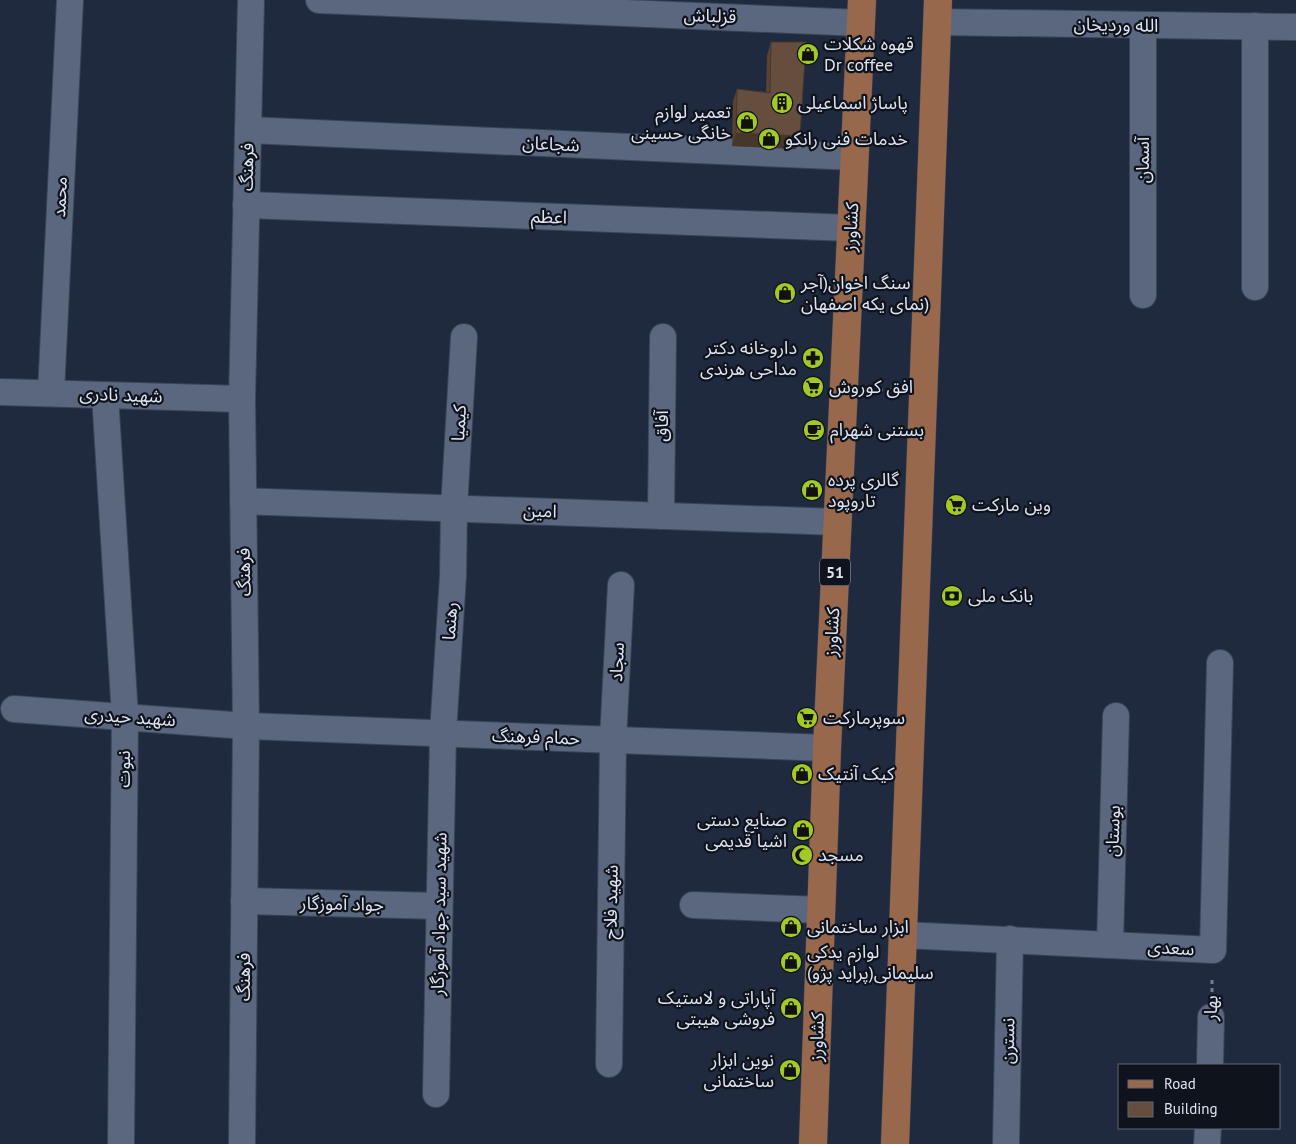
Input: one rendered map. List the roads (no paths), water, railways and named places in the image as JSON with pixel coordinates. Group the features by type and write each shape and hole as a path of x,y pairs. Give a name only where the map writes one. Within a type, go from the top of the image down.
{"main road":[{"name":"کشاورز","path":"813,1144 827,748 861,11"},
{"path":"895,1144 937,11"}],"street":[{"name":"محمد","path":"50,393 70,0"},
{"name":"فرهنگ","path":"242,1144 246,726 242,399 251,0"},
{"name":"قزلباش","path":"319,0 861,11"},
{"name":"الله وردیخان","path":"937,11 1142,25 1296,27"},
{"name":"آسمان","path":"1142,25 1142,294"},
{"path":"1255,26 1255,287"},
{"name":"شجاعان","path":"248,130 855,157"},
{"name":"اعظم","path":"246,205 851,228"},
{"name":"کیمیا","path":"454,508 464,337"},
{"name":"آفاق","path":"661,516 663,337"},
{"name":"شهید نادری","path":"0,392 242,399"},
{"name":"نبوت","path":"105,395 125,716 121,1144"},
{"name":"امین","path":"243,500 837,522"},
{"name":"رهنما","path":"443,733 453,576 454,508"},
{"name":"سجاد","path":"613,740 620,585"},
{"name":"سعدی","path":"903,935 1213,950 1220,663"},
{"name":"شهید حیدری","path":"14,709 246,726"},
{"name":"بوستان","path":"1110,945 1116,716"},
{"name":"حمام فرهنگ","path":"246,726 827,748"},
{"name":"شهید سید جواد آموزگار","path":"436,1094 443,733"},
{"name":"شهید فلاح","path":"608,1064 613,740"},
{"name":"جواد آموزگار","path":"244,901 439,906"},
{"path":"693,905 821,910"},
{"name":"نسترن","path":"1006,1144 1010,939"},
{"name":"بهار","path":"1210,1064 1211,1017"},
{"path":"1207,1144 1208,1129"}],"place":[{"name":"قهوه شکلات Dr coffee","path":"808,54"},
{"name":"پاساژ اسماعیلی","path":"782,103"},
{"name":"تعمیر لوازم خانگی حسینی","path":"747,122"},
{"name":"خدمات فنی رانکو","path":"769,139"},
{"name":"سنگ اخوان(آجر نمای یکه اصفهان)","path":"785,293"},
{"name":"داروخانه دکتر مداحی هرندی","path":"813,358"},
{"name":"افق کوروش","path":"813,387"},
{"name":"بستنی شهرام","path":"814,430"},
{"name":"گالری پرده تاروپود","path":"812,490"},
{"name":"وین مارکت","path":"956,505"},
{"name":"بانک ملی","path":"952,596"},
{"name":"سوپرمارکت","path":"807,718"},
{"name":"کیک آنتیک","path":"802,774"},
{"name":"صنایع دستی اشیا قدیمی","path":"803,830"},
{"name":"مسجد","path":"802,855"},
{"name":"ابزار ساختمانی","path":"791,927"},
{"name":"لوازم یدکی سلیمانی(پراید پژو)","path":"791,962"},
{"name":"آپاراتی و لاستیک فروشی هیبتی","path":"791,1008"},
{"name":"نوین ابزار ساختمانی","path":"790,1070"}]}
